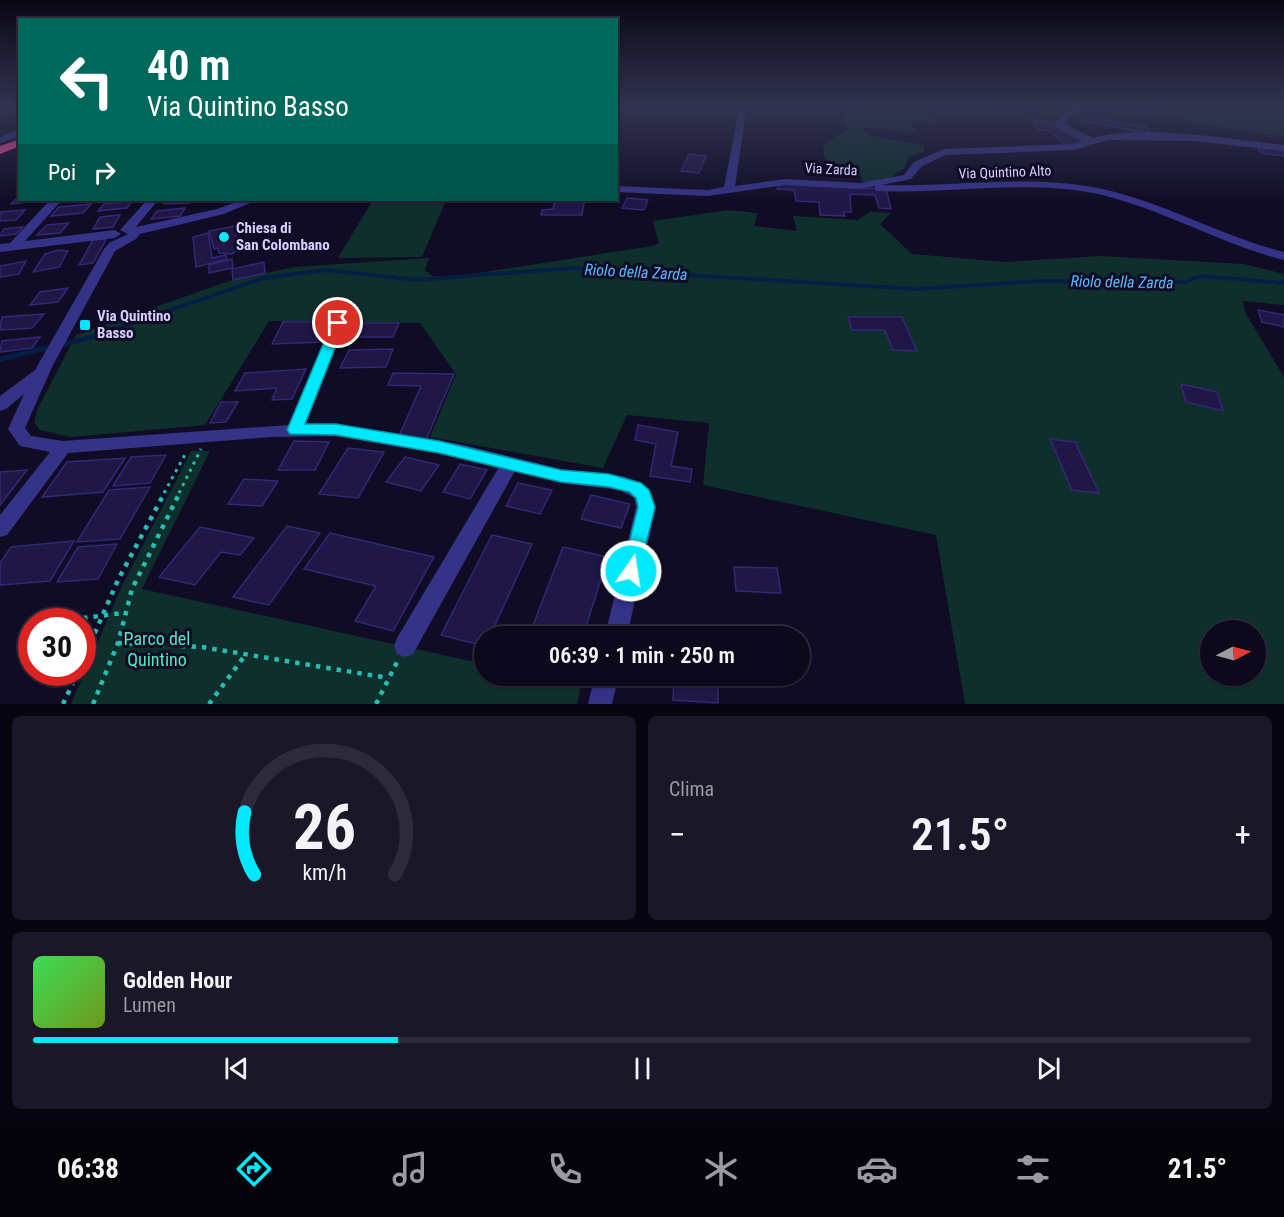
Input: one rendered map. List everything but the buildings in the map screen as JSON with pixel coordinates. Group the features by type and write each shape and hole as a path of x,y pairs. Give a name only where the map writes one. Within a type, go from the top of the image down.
{"highway":[{"path":"0,148 18,139"}],"street":[{"path":"729,190 737,138"},
{"path":"1085,138 1091,141"},
{"name":"Via Zarda","path":"618,189 683,194 785,182 860,186 907,177 918,164 944,152 1074,147 1091,141 1114,138"},
{"name":"Via Zarda","path":"1185,138 1284,148"},
{"path":"0,140 18,139"},
{"name":"Via Quintino Alto","path":"860,186 926,190 1034,184 1078,188 1137,202 1243,245 1284,256"},
{"path":"14,246 55,201"},
{"path":"0,248 132,237 132,230 151,201"},
{"path":"132,230 220,213 249,201"},
{"path":"116,237 52,353 19,420 16,429 26,442 63,447 197,443 295,430 360,433 459,450 561,476 622,483 635,488 643,495 646,507 618,626"},
{"path":"295,430 338,323"},
{"path":"19,420 13,409 2,404 33,380 52,353"},
{"path":"0,529 63,447"},
{"path":"405,646 510,463"},
{"path":"600,704 604,686"}],"path":[{"path":"93,704 118,643 124,613 197,443"},
{"path":"96,629 118,580 197,443"},
{"path":"96,616 124,613"},
{"path":"118,643 171,644 388,678"},
{"path":"375,704 405,646"},
{"path":"209,704 246,654"},
{"path":"63,704 71,686"}],"green space":[{"path":"834,138 882,138 924,145 924,152 908,157 905,168 896,173 890,182 862,182 861,176 852,176 825,159 823,148"},
{"path":"372,201 446,201 422,257 338,258"},
{"path":"728,210 758,213 754,226 797,231 793,216 858,220 870,212 891,213 880,224 912,254 1006,262 1100,256 1243,264 1284,274 1284,305 1243,301 1245,312 1284,377 1284,704 965,704 936,535 703,485 709,423 627,415 603,468 430,437 456,374 420,323 269,321 205,425 71,437 40,430 34,422 38,408 76,335 232,280 295,267 429,258 425,270 432,276 459,276 652,246 659,243 653,221"},
{"name":"Parco del Quintino","path":"191,451 210,451 142,589 474,662 474,686 581,686 577,704 71,704 79,686 96,686 96,646 122,586"}],"waterway":[{"name":"Riolo della Zarda","path":"112,330 264,278 326,270 417,280 573,268 915,289 1040,281 1185,282 1201,276 1280,283 1284,281"},
{"name":"Riolo della Zarda","path":"0,359 85,339 116,328"}],"place":[{"name":"Chiesa di San Colombano","path":"224,237"},
{"name":"Via Quintino Basso","path":"85,325"}],"route":[{"path":"338,323 295,430 336,430 360,433 459,450 535,471 561,476 609,480 635,488 643,495 646,507 631,571"}]}
